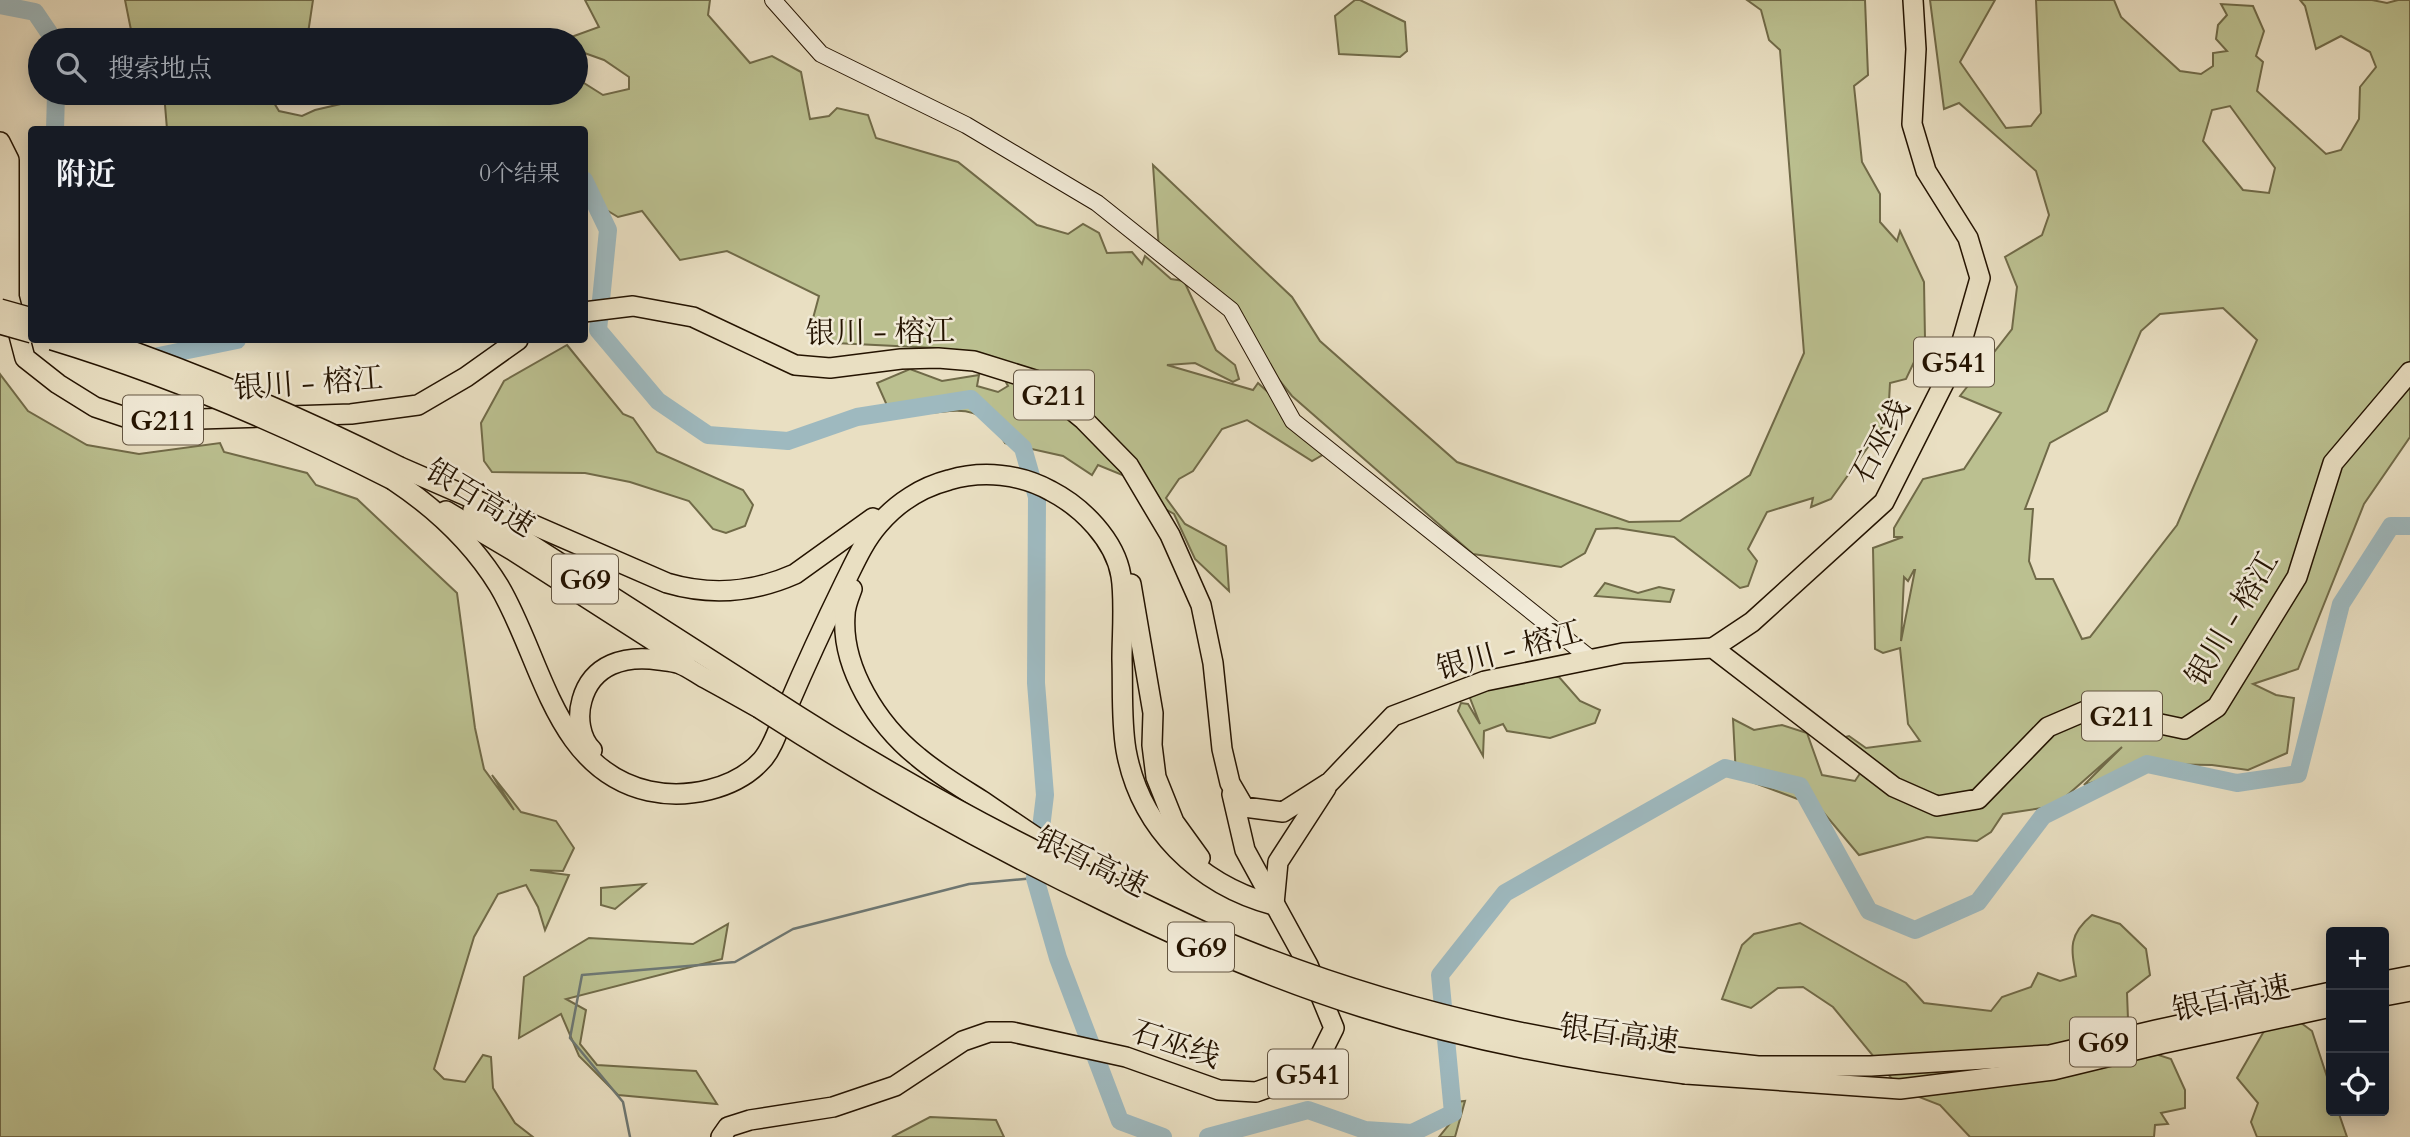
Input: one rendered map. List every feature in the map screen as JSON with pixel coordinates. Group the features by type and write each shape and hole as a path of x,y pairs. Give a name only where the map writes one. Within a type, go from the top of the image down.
{"highway":[{"name":"石巫线","path":"1713,648 1752,622 1884,502 1958,355 1980,278 1968,238 1926,171 1912,124 1916,49 1913,0"},
{"name":"银川 - 榕江","path":"0,142 9,160 9,297 25,358 58,384 95,407 137,421 351,414 418,405 466,377 515,343"},
{"name":"银川 - 榕江","path":"588,312 633,306 693,317 795,365 830,368 901,359 938,358 974,361 1035,380 1084,420 1129,466 1170,535 1201,605 1213,663 1222,749 1230,783 1244,807 1283,811 1330,782 1393,716 1485,681 1623,653 1713,648 1894,787 1937,806 1978,799 2048,727 2090,709 2184,729 2217,707 2297,576 2333,463 2410,372"},
{"path":"0,309 28,317"},
{"path":"0,324 28,332"},
{"name":"银百高速","path":"61,343 225,401 396,474"},
{"name":"银百高速","path":"108,343 262,402 396,474 512,550 763,702 951,807 1111,888 1249,951 1414,1007 1550,1039 1642,1054 1690,1066 1900,1089 2053,1070 2326,1008"},
{"path":"396,474 667,583 696,590 741,591 794,574 873,518 902,492 926,479 953,470 1027,472 1091,510 1111,533 1125,560 1130,575 1153,713 1152,746 1156,777 1167,808 1182,836 1201,859 1222,878 1247,894 1274,905"},
{"path":"396,474 466,541 489,571 508,603 566,730 581,751 611,776 634,787 684,793 709,789 733,780 764,758 864,544 888,514 918,492 983,470"},
{"path":"1053,487 1095,526 1111,550 1121,576 1126,748 1134,780 1147,810 1165,837 1187,861 1242,895 1274,905"},
{"path":"763,702 679,663 629,658 607,667 589,683 582,698 580,722 588,746 596,754 615,768 648,782 696,784 740,767 757,753 816,622 857,540 873,518"},
{"path":"864,544 845,612 845,635 853,667 875,710 894,735 917,757 1111,888"},
{"name":"银百高速","path":"763,702 897,794 997,849 1179,937 1276,978 1365,1008 1455,1034 1593,1062 1690,1066 1871,1066 2050,1055 2326,993"},
{"path":"1274,905 1278,862 1330,782"},
{"path":"1230,783 1245,850 1274,905"},
{"name":"石巫线","path":"721,1137 728,1127 750,1120 833,1107 895,1086 963,1041 989,1032 1012,1032 1126,1057 1219,1090 1256,1092 1312,1072 1334,1028 1307,965 1274,905"},
{"path":"2389,980 2410,976"},
{"path":"2389,995 2410,991"}],"street":[{"path":"773,0 821,54 966,125 1097,203 1231,310 1293,421 1591,659"}],"green space":[{"path":"125,0 313,0 309,28 131,28"},
{"path":"585,0 710,0 708,15 750,63 772,56 801,72 810,119 829,116 837,108 868,115 876,138 958,162 1037,225 1068,234 1083,224 1099,233 1107,253 1132,252 1142,264 1145,256 1171,279 1184,281 1216,350 1235,365 1239,379 1233,382 1195,363 1167,365 1253,390 1258,383 1331,450 1312,461 1247,420 1222,429 1193,471 1179,479 1166,498 1185,524 1226,546 1229,591 1195,559 1174,514 1158,505 1147,485 1098,465 1092,475 1063,456 1005,443 992,425 978,415 965,411 923,413 909,412 894,406 889,410 877,383 910,369 942,381 979,375 977,386 998,392 1008,386 1001,373 936,348 815,342 812,322 819,296 727,251 680,260 642,211 618,217 588,199 588,126 167,126 165,105 275,105 279,111 302,116 336,105 588,105 588,86 603,95 629,89 629,77 604,60 588,54 588,31 599,27"},
{"path":"1355,0 1405,22 1407,51 1400,57 1339,54 1335,16"},
{"path":"1747,0 1865,0 1868,75 1854,86 1862,162 1880,194 1880,222 1897,241 1900,231 1924,282 1925,339 1906,379 1890,383 1888,419 1831,499 1811,507 1813,498 1767,512 1748,549 1757,561 1748,586 1740,588 1674,537 1617,528 1596,529 1585,553 1561,567 1473,554 1292,396 1190,269 1159,250 1153,165 1292,297 1320,341 1457,462 1629,522 1680,521 1750,475 1804,353 1780,50 1769,40 1761,10"},
{"path":"1930,0 1995,0 1960,62 2006,128 2031,126 2041,113 2036,0 2114,0 2121,17 2180,71 2201,74 2213,66 2213,53 2227,51 2216,39 2218,25 2227,15 2221,4 2253,6 2264,31 2256,56 2263,62 2257,91 2326,154 2341,150 2359,119 2360,87 2376,67 2370,52 2341,36 2316,49 2305,6 2300,0 2372,0 2387,3 2410,0 2410,437 2364,504 2298,669 2253,684 2276,695 2294,698 2287,753 2248,770 2212,765 2152,764 2084,785 2122,747 2055,806 2003,814 1991,832 1977,841 1927,837 1859,855 1819,807 1736,776 1733,719 1754,730 1782,725 1807,733 1822,775 1855,781 1867,763 1841,738 1849,736 1866,748 1920,741 1908,724 1900,648 1883,653 1875,649 1873,548 1903,537 1894,537 1894,528 1923,479 1964,469 2001,413 1960,396 2012,329 2017,287 2005,257 2042,235 2049,215 2036,171 1959,103 1944,109","holes":["2230,106 2275,168 2269,193 2243,190 2203,141 2212,110","2223,308 2257,340 2177,525 2090,637 2082,639 2053,579 2036,579 2029,561 2033,509 2025,509 2050,443 2107,411 2141,331 2160,314","1915,570 1901,641 1904,577 1908,581"]},
{"path":"567,345 623,414 633,418 657,452 743,490 753,505 745,526 726,533 713,529 689,501 630,482 585,473 492,472 484,461 481,423 504,381"},
{"path":"0,374 28,411 87,445 139,454 220,443 224,452 307,473 316,485 357,499 457,593 475,728 484,769 514,810 492,775 521,812 556,821 574,848 563,871 530,870 569,875 545,930 538,907 526,885 498,894 474,937 434,1069 444,1079 465,1082 483,1055 491,1057 493,1088 515,1123 533,1137 0,1137"},
{"path":"1605,583 1638,593 1659,587 1674,590 1670,602 1595,596"},
{"path":"1546,676 1559,677 1580,701 1600,710 1595,723 1550,738 1507,731 1503,724 1484,731 1483,756 1458,711 1461,703 1468,704 1480,724 1470,698 1475,690"},
{"path":"645,884 615,909 601,905 601,888"},
{"path":"2092,915 2120,924 2146,949 2150,975 2127,993 2128,1019 2152,1053 2171,1059 2185,1090 2185,1108 2161,1113 2168,1124 2155,1125 2154,1137 1970,1137 1940,1105 1901,1090 1833,1007 1803,987 1778,988 1751,1008 1722,999 1742,945 1754,934 1800,923 1906,983 1924,1003 1991,1011 2002,997 2031,987 2038,973 2060,981 2076,976 2073,942 2079,929"},
{"path":"728,924 722,959 566,999 586,1010 580,1044 597,1065 696,1071 717,1104 618,1095 579,1056 561,1014 519,1038 524,977 589,938 693,944"},
{"path":"2289,1014 2312,1031 2326,1074 2326,1116 2340,1116 2347,1137 2257,1137 2251,1122 2258,1103 2237,1078 2271,1019"},
{"path":"1465,1101 1455,1137 1439,1137 1451,1122 1456,1102"},
{"path":"930,1117 996,1120 1004,1137 892,1137"}],"waterway":[{"path":"0,5 35,12 46,28"},
{"path":"55,126 56,105"},
{"path":"588,188 608,230 598,330 658,401 708,435 788,441 857,417 971,399 1023,448 1037,497 1036,683 1045,795 1035,878 1058,958 1120,1121 1163,1137"},
{"path":"144,359 222,343"},
{"path":"1208,1137 1308,1110 1365,1130 1412,1133 1453,1113 1440,975 1505,893 1725,768 1800,786 1869,911 1915,930 1978,902 2043,816 2147,764 2237,783 2298,774 2341,604 2391,526 2410,526"},
{"path":"630,1137 623,1102 570,1038 582,975 735,962 793,929 969,884 1035,878"}]}
